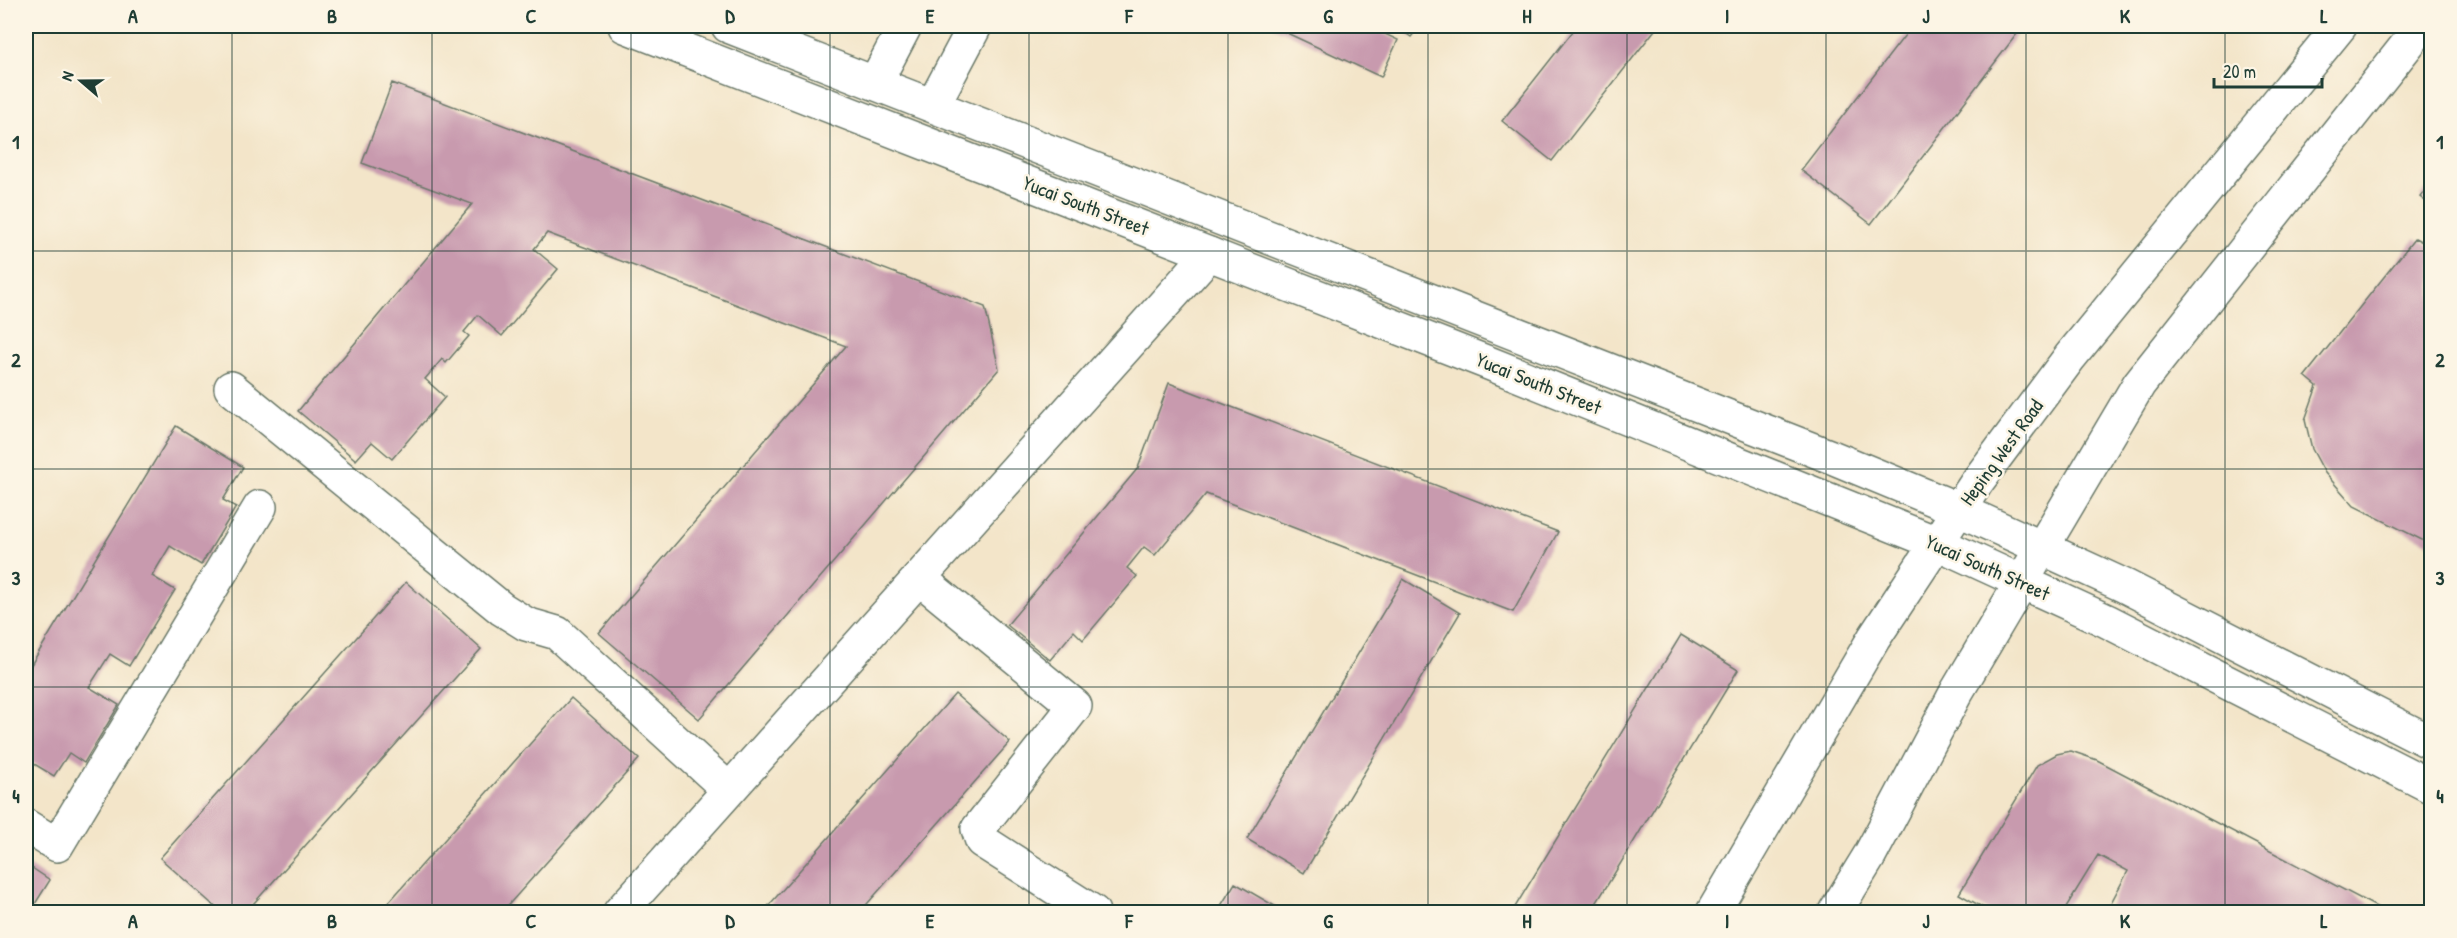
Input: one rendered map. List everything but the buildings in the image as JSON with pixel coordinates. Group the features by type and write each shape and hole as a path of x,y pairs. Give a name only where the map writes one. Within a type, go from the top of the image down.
{"main road":[{"name":"Yucai South Street","path":"626,26 1808,490 1937,543 2107,621 2432,787"},
{"name":"Yucai South Street","path":"728,26 1834,458 1958,510 2125,586 2432,743"},
{"path":"875,83 905,26"},
{"path":"933,105 975,26"},
{"name":"Heping West Road","path":"1713,912 1874,638 1958,510 2070,357 2340,26"},
{"path":"1836,912 1870,855 1957,691 2139,384 2422,26"},
{"path":"620,912 1209,254"},
{"path":"231,388 502,609 526,624 557,633 729,790"},
{"path":"26,826 57,845 260,507"},
{"path":"919,578 1075,706 978,829 982,841 1093,912"}]}
